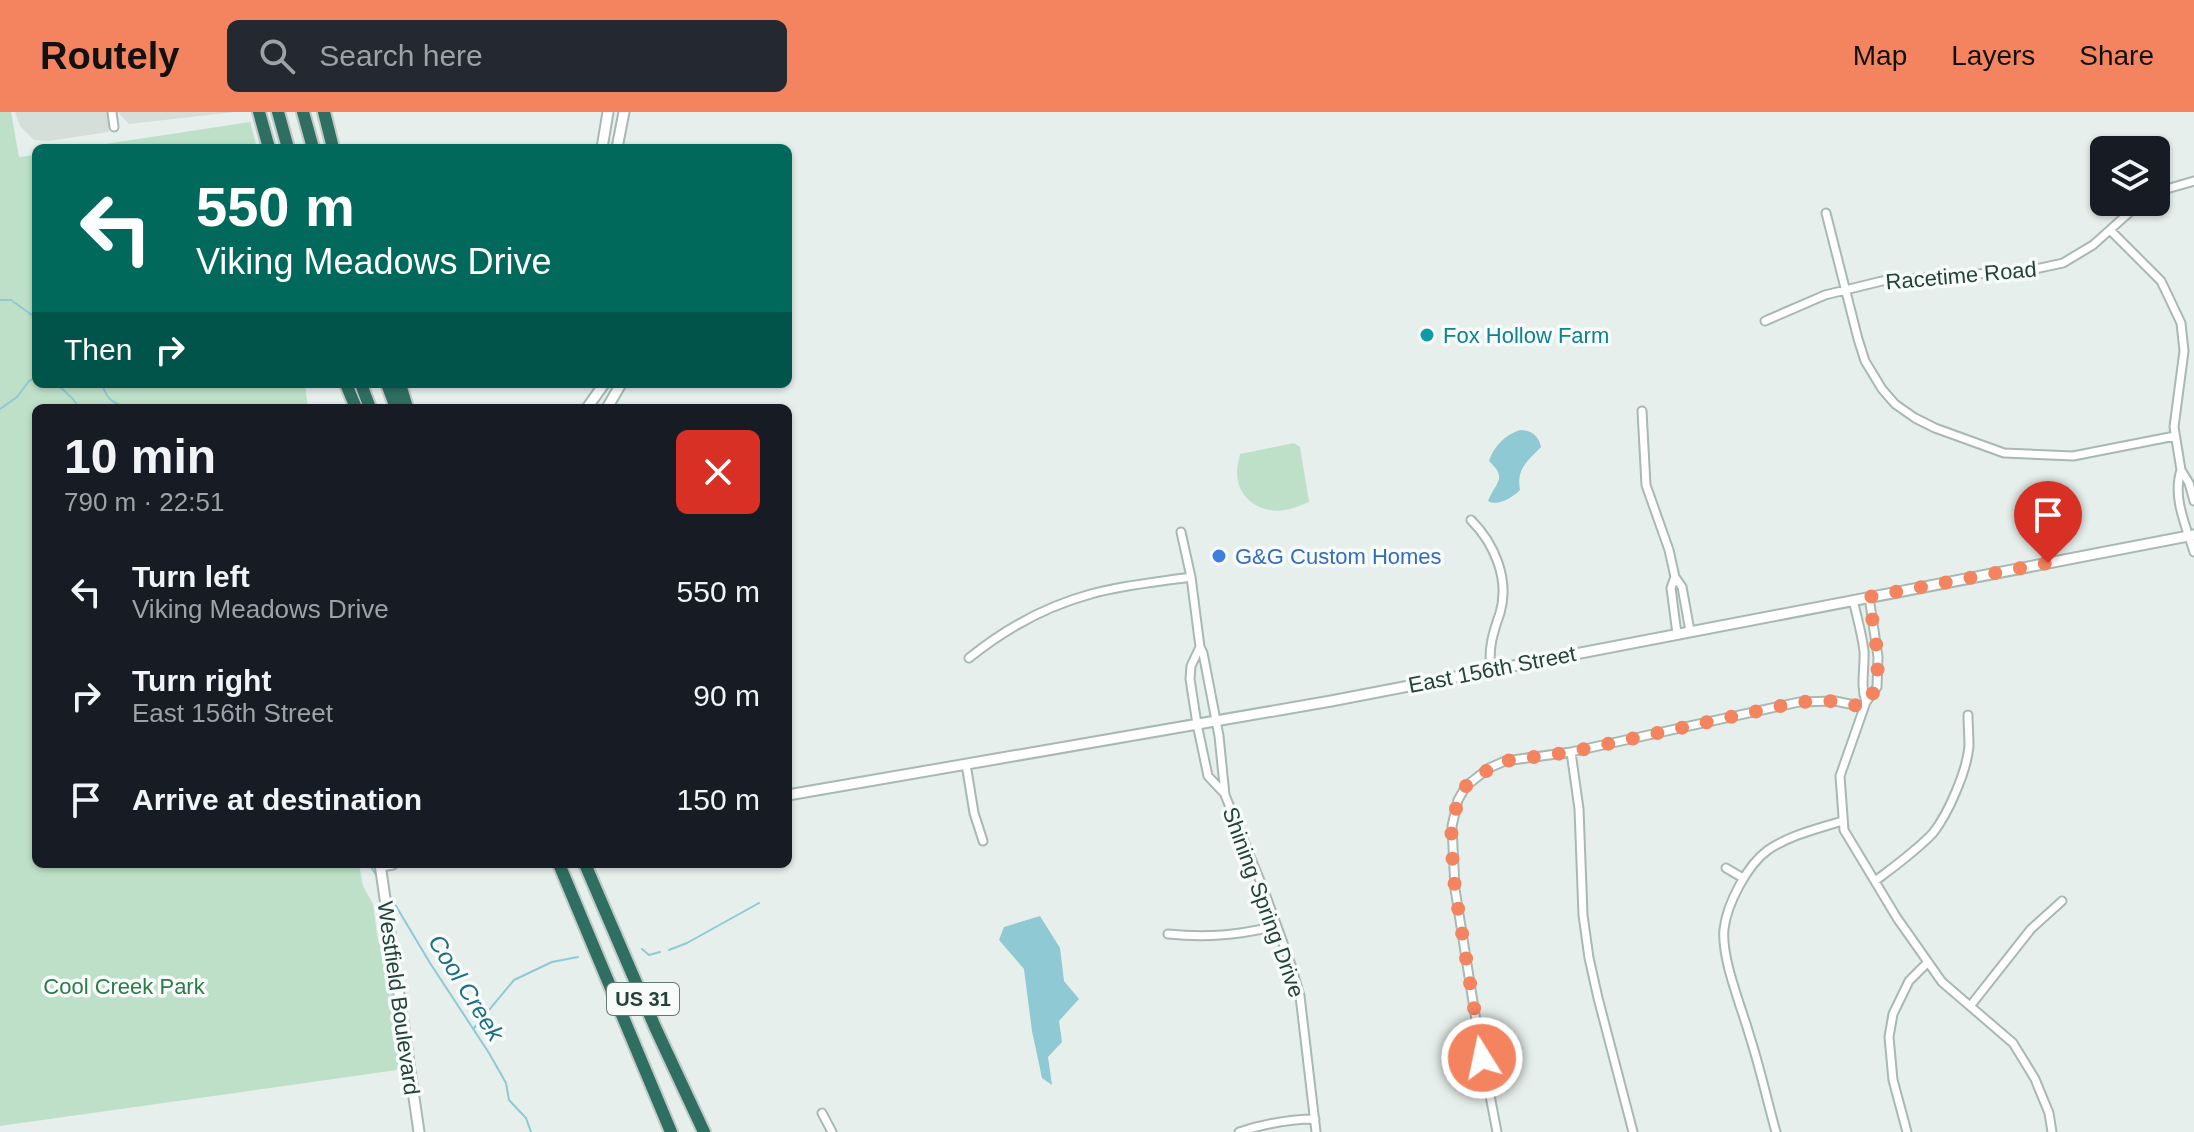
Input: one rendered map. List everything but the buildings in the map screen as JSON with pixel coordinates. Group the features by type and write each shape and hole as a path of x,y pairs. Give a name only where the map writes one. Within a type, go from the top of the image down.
{"highway":[{"path":"259,112 268,144"},
{"path":"278,112 287,144"},
{"path":"303,112 312,144"},
{"path":"324,112 332,144"},
{"name":"US 31","path":"561,868 671,1132"},
{"name":"US 31","path":"587,868 704,1132"}],"street":[{"path":"112,112 114,127"},
{"path":"603,144 608,112"},
{"path":"618,144 624,112"},
{"path":"2170,187 2194,182"},
{"path":"1826,213 1861,349 1882,389 1905,411 1935,428 2004,453 2073,456 2175,436"},
{"name":"Racetime Road","path":"1765,321 1815,299 1882,281 1970,276 2063,263 2126,216"},
{"path":"2110,230 2161,281 2181,323 2184,351 2174,427 2181,470 2194,501"},
{"path":"1642,411 1646,485 1675,577 1682,587 1690,631"},
{"path":"2181,470 2176,484 2183,520 2191,535 2194,552"},
{"path":"1471,520 1495,551 1502,587 1502,602 1489,648 1491,669"},
{"name":"Shining Spring Drive","path":"1181,532 1219,736 1225,795 1277,926 1300,996 1316,1132"},
{"name":"East 156th Street","path":"792,794 1331,701 2191,535"},
{"path":"969,658 1022,621 1088,594 1191,577"},
{"path":"1675,577 1671,588 1677,634"},
{"path":"1869,597 1878,657 1877,687 1865,704 1840,776 1844,830 1942,982 2013,1043 2035,1079 2049,1113 2052,1132"},
{"path":"1853,600 1861,632 1865,704"},
{"path":"1200,647 1191,666 1190,679 1197,724 1208,776 1225,795"},
{"path":"1497,1132 1457,903 1452,826 1458,800 1466,786 1489,768 1505,761 1571,752 1799,702 1865,704"},
{"path":"1875,881 1935,830 1948,807 1969,749 1968,715"},
{"path":"1571,752 1579,809 1583,915 1589,958 1633,1132"},
{"path":"966,764 974,813 983,841"},
{"path":"1776,1132 1728,965 1724,931 1743,878 1754,862 1768,850 1800,833 1842,821"},
{"name":"Westfield Boulevard","path":"381,868 419,1132"},
{"path":"1726,868 1743,878"},
{"path":"1971,1005 2031,929 2062,901"},
{"path":"1168,934 1221,936 1277,926"},
{"path":"1907,1132 1893,1080 1889,1037 1893,1014 1909,981 1928,962"},
{"path":"822,1113 832,1132"},
{"path":"1239,1132 1267,1123 1315,1119"}],"shaded area":[{"path":"15,112 108,112 111,125 108,132 49,141 34,140 20,126"},
{"path":"118,112 235,112 129,124"}],"green space":[{"name":"Cool Creek Park","path":"0,112 11,112 19,157 32,155 32,388 306,388 308,404 32,404 32,868 360,868 363,886 373,904 378,941 386,958 404,1069 0,1126"},
{"path":"250,122 256,144 105,144"},
{"path":"1294,443 1300,447 1309,502 1276,511 1252,503 1238,482 1240,454"}],"water":[{"path":"1520,430 1534,434 1541,447 1521,470 1520,490 1501,502 1492,503 1488,501 1499,476 1489,461 1505,438"},
{"path":"1040,916 1060,948 1064,981 1079,999 1059,1021 1062,1042 1048,1057 1052,1085 1042,1078 1024,969 999,940 1004,927"}],"waterway":[{"path":"0,300 11,300 32,315"},
{"name":"Cool Creek","path":"0,409 17,397 32,379"},
{"name":"Cool Creek","path":"61,388 76,404"},
{"path":"104,388 111,400 118,404"},
{"name":"Cool Creek","path":"372,868 377,876"},
{"name":"Cool Creek","path":"387,891 489,1053 506,1083 509,1100 526,1118 531,1132"},
{"path":"669,950 759,903"},
{"path":"642,949 649,955 660,952"},
{"path":"474,1028 514,980 552,962 578,957"}],"place":[{"name":"Fox Hollow Farm","path":"1427,335"},
{"name":"G&G Custom Homes","path":"1219,556"}],"route":[{"path":"1482,1058 1455,889 1451,840 1458,800 1466,786 1489,768 1505,761 1571,752 1799,702 1835,701 1864,707 1877,687 1878,657 1869,597 2048,563"}]}
